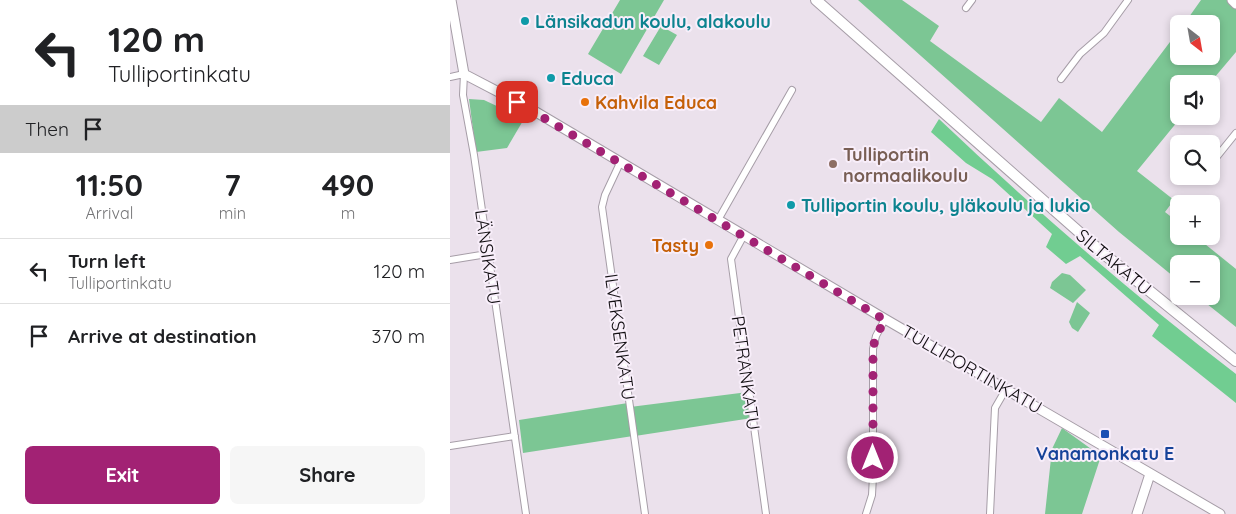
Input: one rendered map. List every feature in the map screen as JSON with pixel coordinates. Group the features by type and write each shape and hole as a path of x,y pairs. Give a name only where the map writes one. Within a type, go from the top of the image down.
{"main road":[{"name":"SILTAKATU","path":"816,0 1104,254 1236,361"}],"street":[{"name":"LÄNSIKATU","path":"451,0 464,74 463,95 474,155 526,514"},
{"path":"966,8 972,0"},
{"path":"1061,78 1080,54 1104,33 1128,0"},
{"path":"1232,0 1236,4"},
{"path":"450,77 464,74"},
{"name":"TULLIPORTINKATU","path":"464,74 530,109 744,234 885,320 1220,514"},
{"path":"718,220 792,90"},
{"path":"1220,153 1236,133"},
{"name":"ILVEKSENKATU","path":"620,163 605,195 602,207 645,514"},
{"name":"PETRANKATU","path":"744,234 731,258 766,514"},
{"path":"450,260 487,254"},
{"path":"866,514 872,495 873,348 876,336 885,320"},
{"path":"990,514 995,408 1006,389"},
{"path":"450,446 515,436"},
{"path":"1137,514 1150,474"}],"green space":[{"path":"620,0 664,0 621,74 588,54"},
{"path":"858,0 902,0 939,26 930,41 1041,122 1059,98 1102,132 1170,42 1170,65 1220,65 1220,15 1190,15 1201,0 1236,0 1236,52 1217,75 1170,75 1170,125 1175,125 1137,171 1170,197 1170,205 1165,212 1170,216 1170,245 1206,245 1219,255 1170,255 1170,274 1119,232"},
{"path":"661,26 677,35 659,65 643,56"},
{"path":"469,99 484,100 524,119 507,148 476,152"},
{"path":"939,119 1084,250 1236,374 1236,403 1152,336 1159,325 1080,256 1066,264 1046,247 1052,234 992,179 966,163 931,132"},
{"path":"1220,256 1236,269 1236,327 1208,305 1220,305"},
{"path":"1062,273 1070,275 1086,290 1073,303 1050,288 1052,282"},
{"path":"1077,302 1090,313 1078,332 1072,328 1069,322"},
{"path":"748,392 752,418 635,436 630,407"},
{"path":"628,403 633,436 523,453 519,420"},
{"path":"1062,428 1101,456 1082,514 1045,514 1052,449"}],"place":[{"name":"Länsikadun koulu, alakoulu","path":"525,21"},
{"name":"Educa","path":"551,78"},
{"name":"Kahvila Educa","path":"585,102"},
{"name":"Tulliportin normaalikoulu","path":"833,164"},
{"name":"Tulliportin koulu, yläkoulu ja lukio","path":"791,205"},
{"name":"Tasty","path":"709,245"},
{"name":"Vanamonkatu E","path":"1105,434"}],"route":[{"path":"517,102 744,234 885,320 876,336 873,348 873,458"}]}
